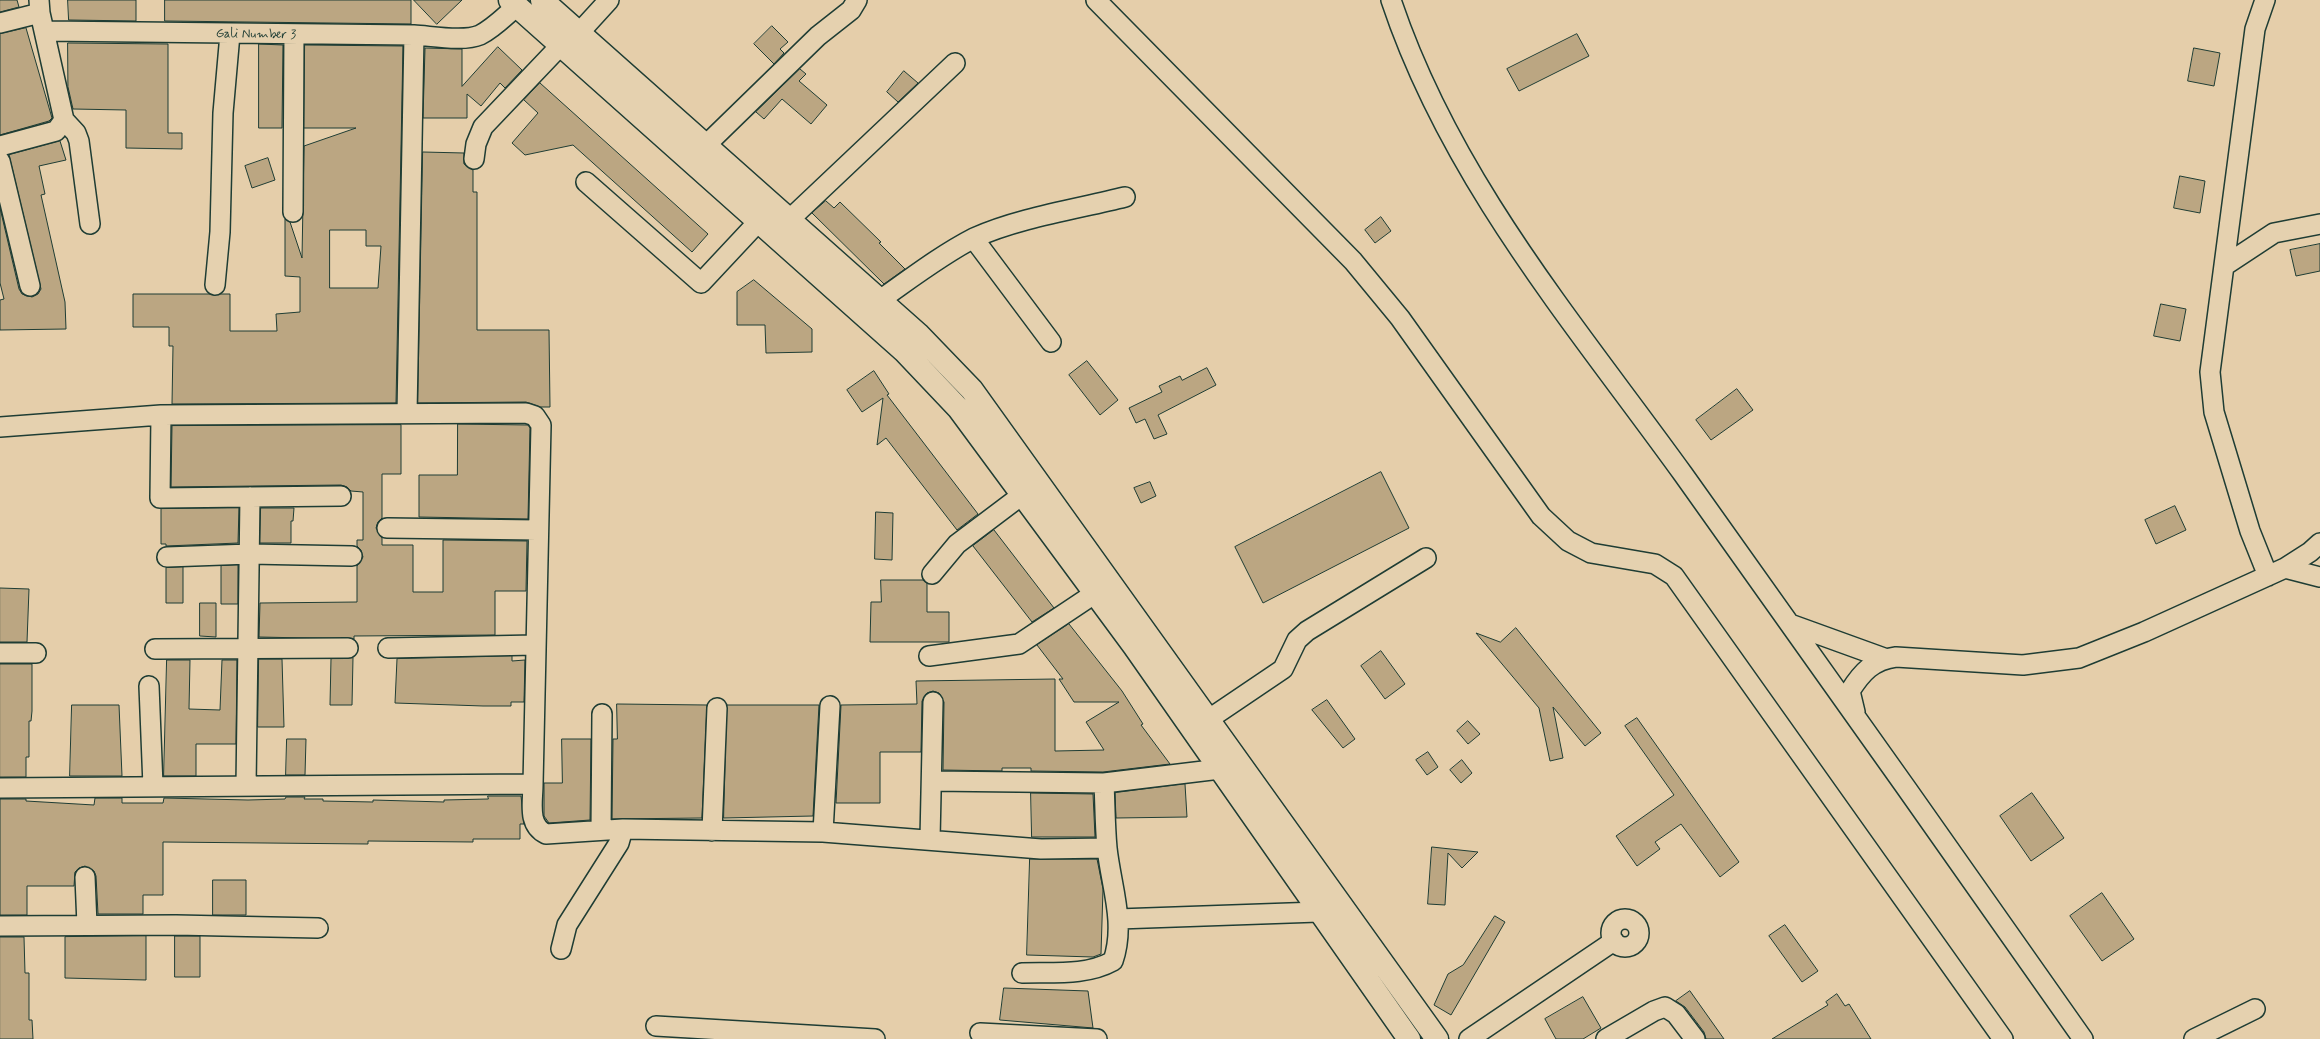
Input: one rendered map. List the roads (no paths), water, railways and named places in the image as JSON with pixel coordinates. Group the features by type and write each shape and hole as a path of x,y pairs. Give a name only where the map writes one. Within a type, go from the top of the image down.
{"main road":[{"path":"542,0 570,40 759,221 904,351 959,409 1094,594 1230,765 1437,1039"},
{"path":"513,3 570,40 705,146 918,334 972,390 1209,719 1230,765 1318,912 1409,1039"}],"street":[{"path":"474,159 476,144 483,127 609,0"},
{"path":"705,146 818,36 851,10 856,0"},
{"path":"1096,0 1353,261 1400,318 1541,516 1568,542 1591,553 1655,564 1674,576 2003,1039"},
{"path":"1391,0 1417,71 1472,176 1553,299 1680,470 2083,1039"},
{"path":"2265,0 2255,28 2210,372 2214,412 2250,531 2276,572"},
{"name":"Gali Number 3","path":"46,31 294,35 414,35 465,38 479,35 495,25 513,3"},
{"path":"0,23 39,6 46,31 64,120 76,133 79,141 90,224"},
{"path":"215,285 220,232 223,113 230,34"},
{"path":"293,212 294,35"},
{"path":"406,414 414,35"},
{"path":"789,220 955,63"},
{"path":"0,146 56,131 64,120"},
{"path":"0,162 30,286"},
{"path":"586,182 700,283 759,221"},
{"path":"880,300 944,256 974,238 1004,227 1125,197"},
{"path":"2224,266 2274,233 2320,224"},
{"path":"974,238 1051,342"},
{"path":"0,427 161,415 526,413 535,416 541,426 537,530 533,784 533,822 538,830 546,834 622,829 823,832 930,839 1042,849 1107,848"},
{"path":"161,415 160,498 342,496"},
{"path":"932,574 957,544 1022,495"},
{"path":"246,786 250,497"},
{"path":"387,528 537,530"},
{"path":"1790,624 1884,658 1896,657 2023,665 2079,658 2144,632 2276,572 2320,543"},
{"path":"167,556 250,554 352,556"},
{"path":"1209,719 1283,669 1295,644 1307,631 1426,558"},
{"path":"2276,572 2320,577"},
{"path":"929,656 1019,644 1094,594"},
{"path":"388,648 535,645"},
{"path":"155,649 249,647 348,648"},
{"path":"0,653 36,653"},
{"path":"1857,718 1851,700 1850,691 1860,674 1884,658"},
{"path":"149,686 153,786"},
{"path":"930,839 933,702"},
{"path":"823,832 830,706"},
{"path":"712,831 717,708"},
{"path":"601,830 602,714"},
{"path":"932,781 1104,783 1230,765"},
{"path":"1022,973 1084,971 1100,968 1113,960 1118,946 1118,920 1107,848 1104,783"},
{"path":"0,788 533,784"},
{"path":"561,949 567,925 619,843 622,829"},
{"path":"85,877 87,925"},
{"path":"1118,920 1318,912"},
{"path":"0,926 87,925 318,928"},
{"path":"1469,1039 1614,941"},
{"path":"1606,1039 1654,1011 1665,1007 1676,1014 1695,1039"},
{"path":"2194,1039 2256,1009"},
{"path":"656,1026 875,1039"},
{"path":"980,1033 1097,1039"}]}
